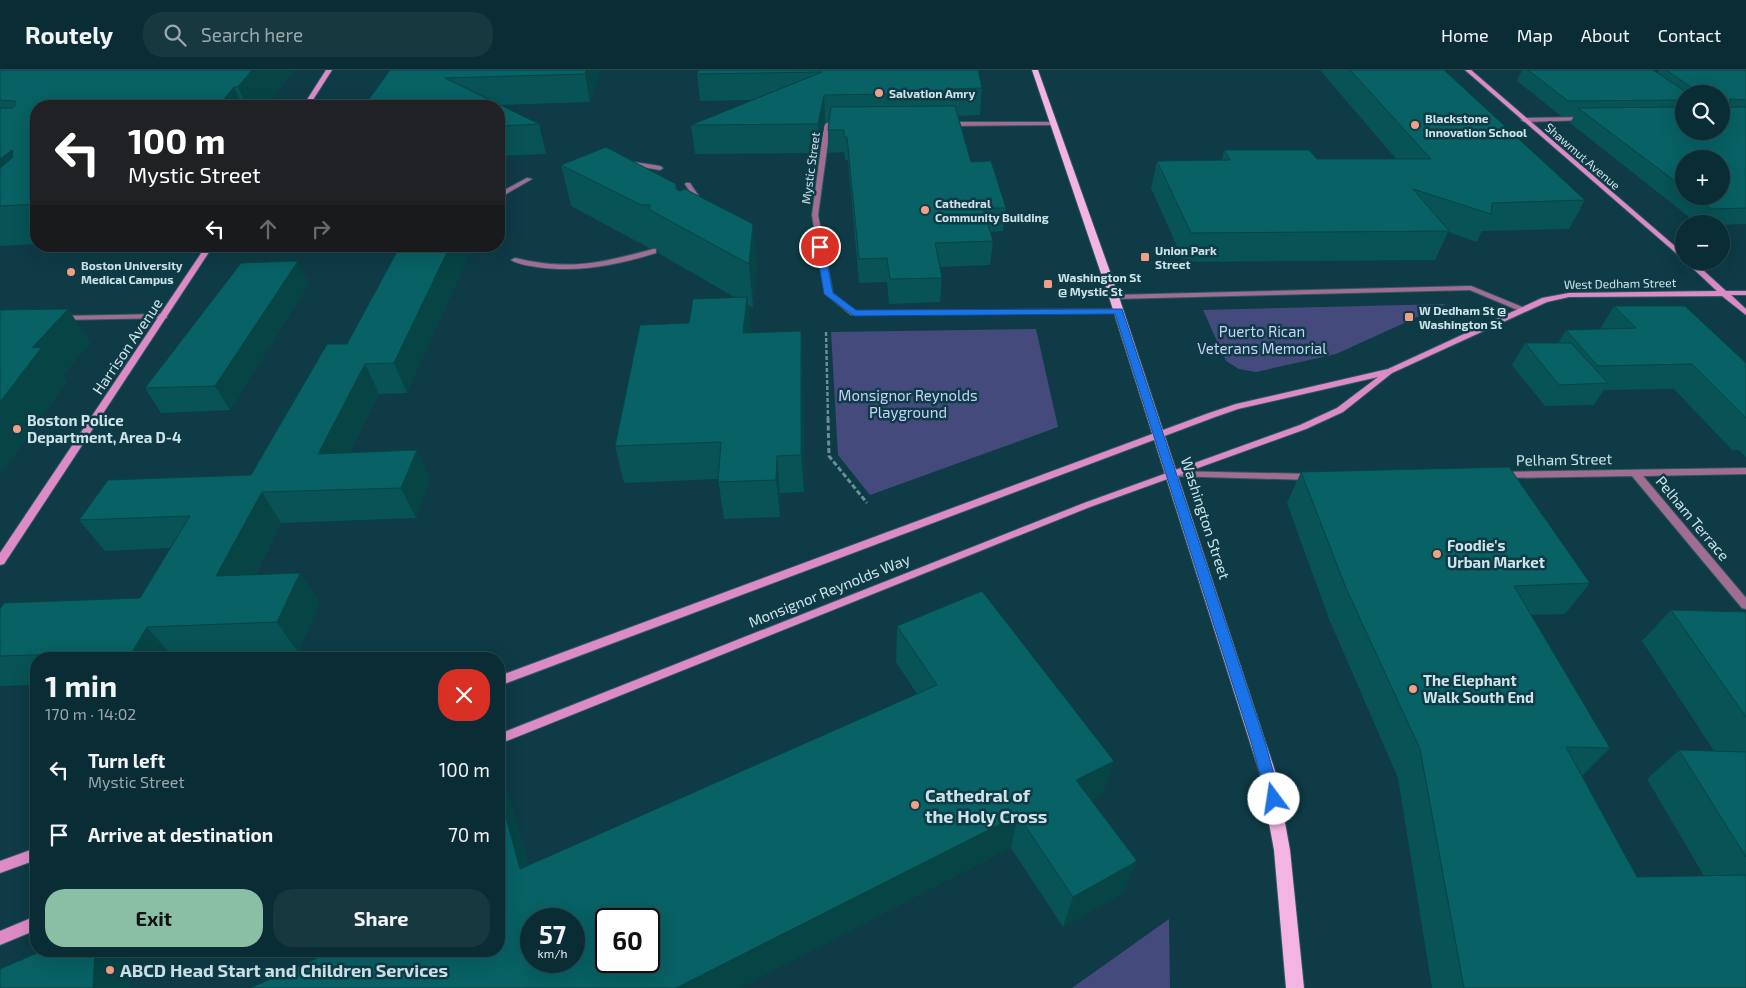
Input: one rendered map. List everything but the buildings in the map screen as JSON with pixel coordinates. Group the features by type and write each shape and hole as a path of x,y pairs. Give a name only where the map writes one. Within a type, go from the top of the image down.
{"main road":[{"path":"310,100 329,70"},
{"name":"Washington Street","path":"1035,70 1114,297 1262,753 1274,799 1282,850 1295,988"},
{"name":"Shawmut Avenue","path":"1468,70 1675,250"},
{"name":"Harrison Avenue","path":"0,561 206,252"},
{"path":"1698,270 1746,313"},
{"name":"West Dedham Street","path":"1159,434 1236,407 1391,371 1545,300 1569,296 1746,293"},
{"name":"West Dedham Street","path":"1172,474 1316,422 1349,404 1391,371"},
{"name":"Monsignor Reynolds Way","path":"505,679 1159,434"},
{"name":"Monsignor Reynolds Way","path":"505,737 1087,505 1172,474"},
{"path":"0,867 30,856"},
{"path":"0,938 30,926"}],"street":[{"path":"1524,120 1590,119"},
{"path":"934,124 1054,124"},
{"name":"Mystic Street","path":"847,125 827,125 815,215 829,294 854,313 1118,311"},
{"path":"618,163 660,168"},
{"path":"505,193 529,179"},
{"path":"688,184 697,198 696,215"},
{"path":"515,260 554,267 594,266 622,261 653,251"},
{"path":"1114,297 1471,288 1523,309"},
{"path":"50,318 164,316"},
{"name":"Pelham Street","path":"1488,475 1746,471"},
{"name":"Pelham Terrace","path":"1635,472 1746,605"},
{"path":"1172,474 1321,477"}],"path":[{"path":"826,332 829,456 867,502"}],"green space":[{"name":"Puerto Rican Veterans Memorial","path":"1446,304 1336,354 1256,372 1239,369 1226,361 1203,310"},
{"name":"Monsignor Reynolds Playground","path":"1036,329 1058,427 870,495 838,455 831,332"},
{"path":"1169,919 1170,988 1072,988"}],"place":[{"name":"Salvation Amry","path":"879,93"},
{"name":"Blackstone Innovation School","path":"1415,125"},
{"name":"Cathedral Community Building","path":"925,210"},
{"name":"Union Park Street","path":"1145,257"},
{"name":"Boston University Medical Campus","path":"71,272"},
{"name":"Washington St @ Mystic St","path":"1048,284"},
{"name":"W Dedham St @ Washington St","path":"1409,317"},
{"name":"Boston Police Department, Area D-4","path":"17,429"},
{"name":"Foodie's Urban Market","path":"1437,554"},
{"name":"The Elephant Walk South End","path":"1413,689"},
{"name":"Cathedral of the Holy Cross","path":"915,805"},
{"name":"ABCD Head Start and Children Services","path":"110,970"}],"route":[{"path":"820,247 829,294 854,313 1118,311 1258,742 1274,799"}]}
